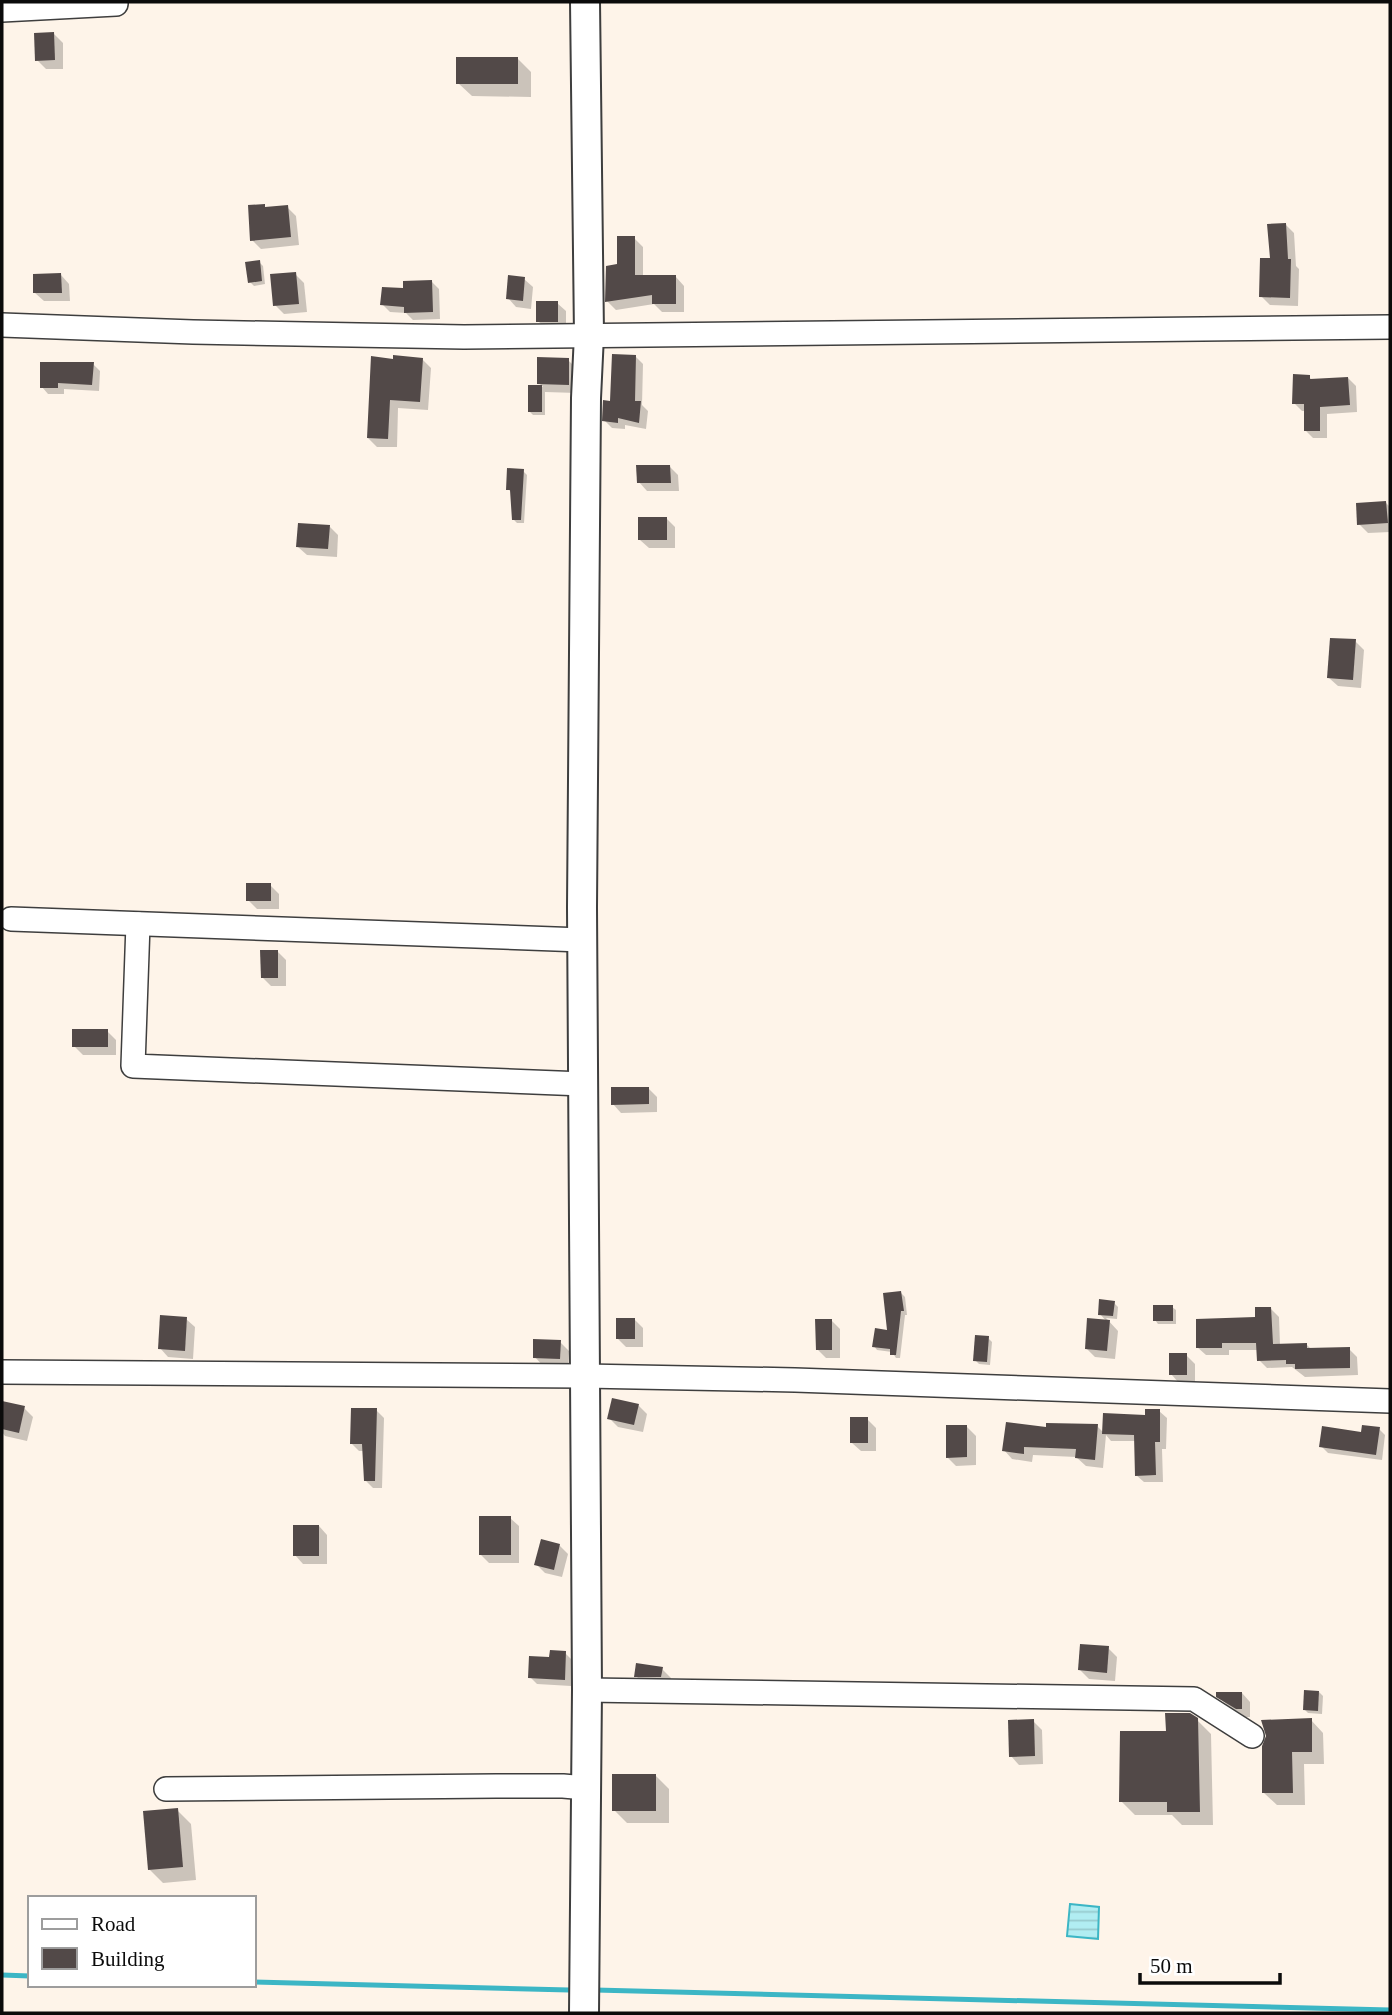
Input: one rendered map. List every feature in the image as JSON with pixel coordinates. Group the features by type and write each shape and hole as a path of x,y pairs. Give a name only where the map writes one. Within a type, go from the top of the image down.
{"street":[{"path":"584,2013 587,1690 582,940 586,398 589,335 585,2"},
{"path":"2,10 116,4"},
{"path":"2,324 193,332 450,337 1390,327"},
{"path":"11,919 582,940"},
{"path":"138,923 133,1066 583,1084"},
{"path":"2,1372 795,1380 1390,1401"},
{"path":"587,1690 1194,1699 1251,1736"},
{"path":"166,1789 496,1786 586,1788"}],"water":[{"path":"1070,1904 1099,1907 1098,1939 1067,1936"}],"building":[{"path":"54,32 55,60 35,61 34,33"},
{"path":"456,57 518,57 518,84 456,84"},
{"path":"265,204 265,207 288,205 291,237 250,241 248,205"},
{"path":"1286,223 1288,259 1291,259 1290,298 1259,297 1260,258 1270,258 1267,224"},
{"path":"617,236 635,236 635,275 676,275 676,304 652,304 652,295 605,302 606,266 617,264"},
{"path":"260,260 262,281 248,283 245,262"},
{"path":"296,272 299,304 273,306 270,274"},
{"path":"61,273 62,293 33,293 33,274"},
{"path":"508,275 525,277 523,301 506,299"},
{"path":"432,280 433,312 404,313 404,307 380,305 382,287 403,288 403,281"},
{"path":"536,301 558,301 558,322 536,322"},
{"path":"612,354 636,355 635,401 641,401 639,423 618,418 618,423 602,421 603,400 610,401"},
{"path":"393,355 423,358 420,402 390,400 388,439 367,438 371,356 393,359"},
{"path":"537,357 569,358 569,385 537,384"},
{"path":"40,362 94,362 92,385 58,383 58,388 40,388"},
{"path":"1293,374 1310,375 1310,379 1348,377 1350,405 1320,407 1320,431 1304,431 1304,404 1292,404"},
{"path":"528,385 542,385 542,412 528,412"},
{"path":"636,465 670,465 671,483 637,483"},
{"path":"507,468 524,469 521,520 512,520 510,490 506,490"},
{"path":"1386,501 1388,523 1357,525 1356,503"},
{"path":"638,517 667,517 667,540 638,540"},
{"path":"298,523 330,525 328,549 296,547"},
{"path":"1330,638 1356,639 1353,680 1327,678"},
{"path":"246,883 271,883 271,901 246,901"},
{"path":"260,950 278,950 278,978 261,978"},
{"path":"72,1029 108,1029 108,1047 72,1047"},
{"path":"611,1087 649,1087 649,1104 611,1105"},
{"path":"901,1291 904,1311 901,1311 896,1355 890,1355 890,1349 872,1347 875,1328 887,1330 883,1293"},
{"path":"1099,1299 1115,1301 1113,1316 1098,1315"},
{"path":"1153,1305 1173,1305 1173,1321 1153,1321"},
{"path":"1255,1307 1271,1307 1273,1344 1307,1343 1307,1348 1350,1347 1350,1368 1295,1369 1295,1364 1286,1364 1286,1360 1257,1361 1256,1343 1222,1343 1222,1348 1196,1348 1196,1319 1255,1317"},
{"path":"160,1315 187,1317 185,1351 158,1349"},
{"path":"616,1318 635,1318 635,1339 616,1339"},
{"path":"1087,1318 1110,1320 1107,1351 1085,1349"},
{"path":"815,1319 832,1319 832,1350 816,1350"},
{"path":"975,1335 989,1336 987,1362 973,1361"},
{"path":"533,1339 561,1340 560,1359 533,1358"},
{"path":"1169,1353 1187,1353 1187,1375 1169,1375"},
{"path":"612,1398 639,1404 634,1425 607,1419"},
{"path":"2,1401 25,1406 19,1433 2,1429"},
{"path":"351,1408 377,1408 375,1481 364,1481 362,1444 350,1444"},
{"path":"1145,1409 1160,1409 1160,1442 1155,1442 1156,1475 1135,1476 1134,1435 1102,1434 1103,1413 1145,1415"},
{"path":"850,1417 868,1417 868,1443 850,1443"},
{"path":"1006,1422 1046,1427 1046,1423 1098,1424 1095,1460 1075,1458 1076,1449 1024,1447 1024,1454 1002,1451"},
{"path":"946,1425 967,1425 967,1457 946,1458"},
{"path":"1362,1425 1380,1427 1376,1455 1319,1447 1322,1426 1361,1432"},
{"path":"479,1516 511,1516 511,1555 479,1555"},
{"path":"293,1525 319,1525 319,1556 293,1556"},
{"path":"541,1539 560,1544 554,1570 534,1565"},
{"path":"1080,1644 1109,1646 1107,1673 1078,1670"},
{"path":"550,1650 566,1651 565,1680 528,1678 529,1656 549,1657"},
{"path":"636,1663 663,1667 661,1677 634,1677"},
{"path":"1304,1690 1319,1691 1318,1711 1303,1710"},
{"path":"1216,1692 1242,1692 1242,1709 1236,1709 1216,1697"},
{"path":"1165,1713 1190,1713 1198,1718 1200,1812 1167,1812 1167,1802 1119,1802 1120,1731 1166,1731"},
{"path":"1312,1718 1312,1752 1292,1752 1293,1793 1262,1793 1262,1746 1266,1736 1261,1720"},
{"path":"1034,1719 1035,1756 1009,1757 1008,1720"},
{"path":"612,1774 656,1774 656,1811 612,1811"},
{"path":"178,1808 183,1867 148,1870 143,1811"}],"waterway":[{"path":"2,1975 28,1976"},
{"path":"256,1982 569,1990"},
{"path":"595,1990 1390,2010"}]}
